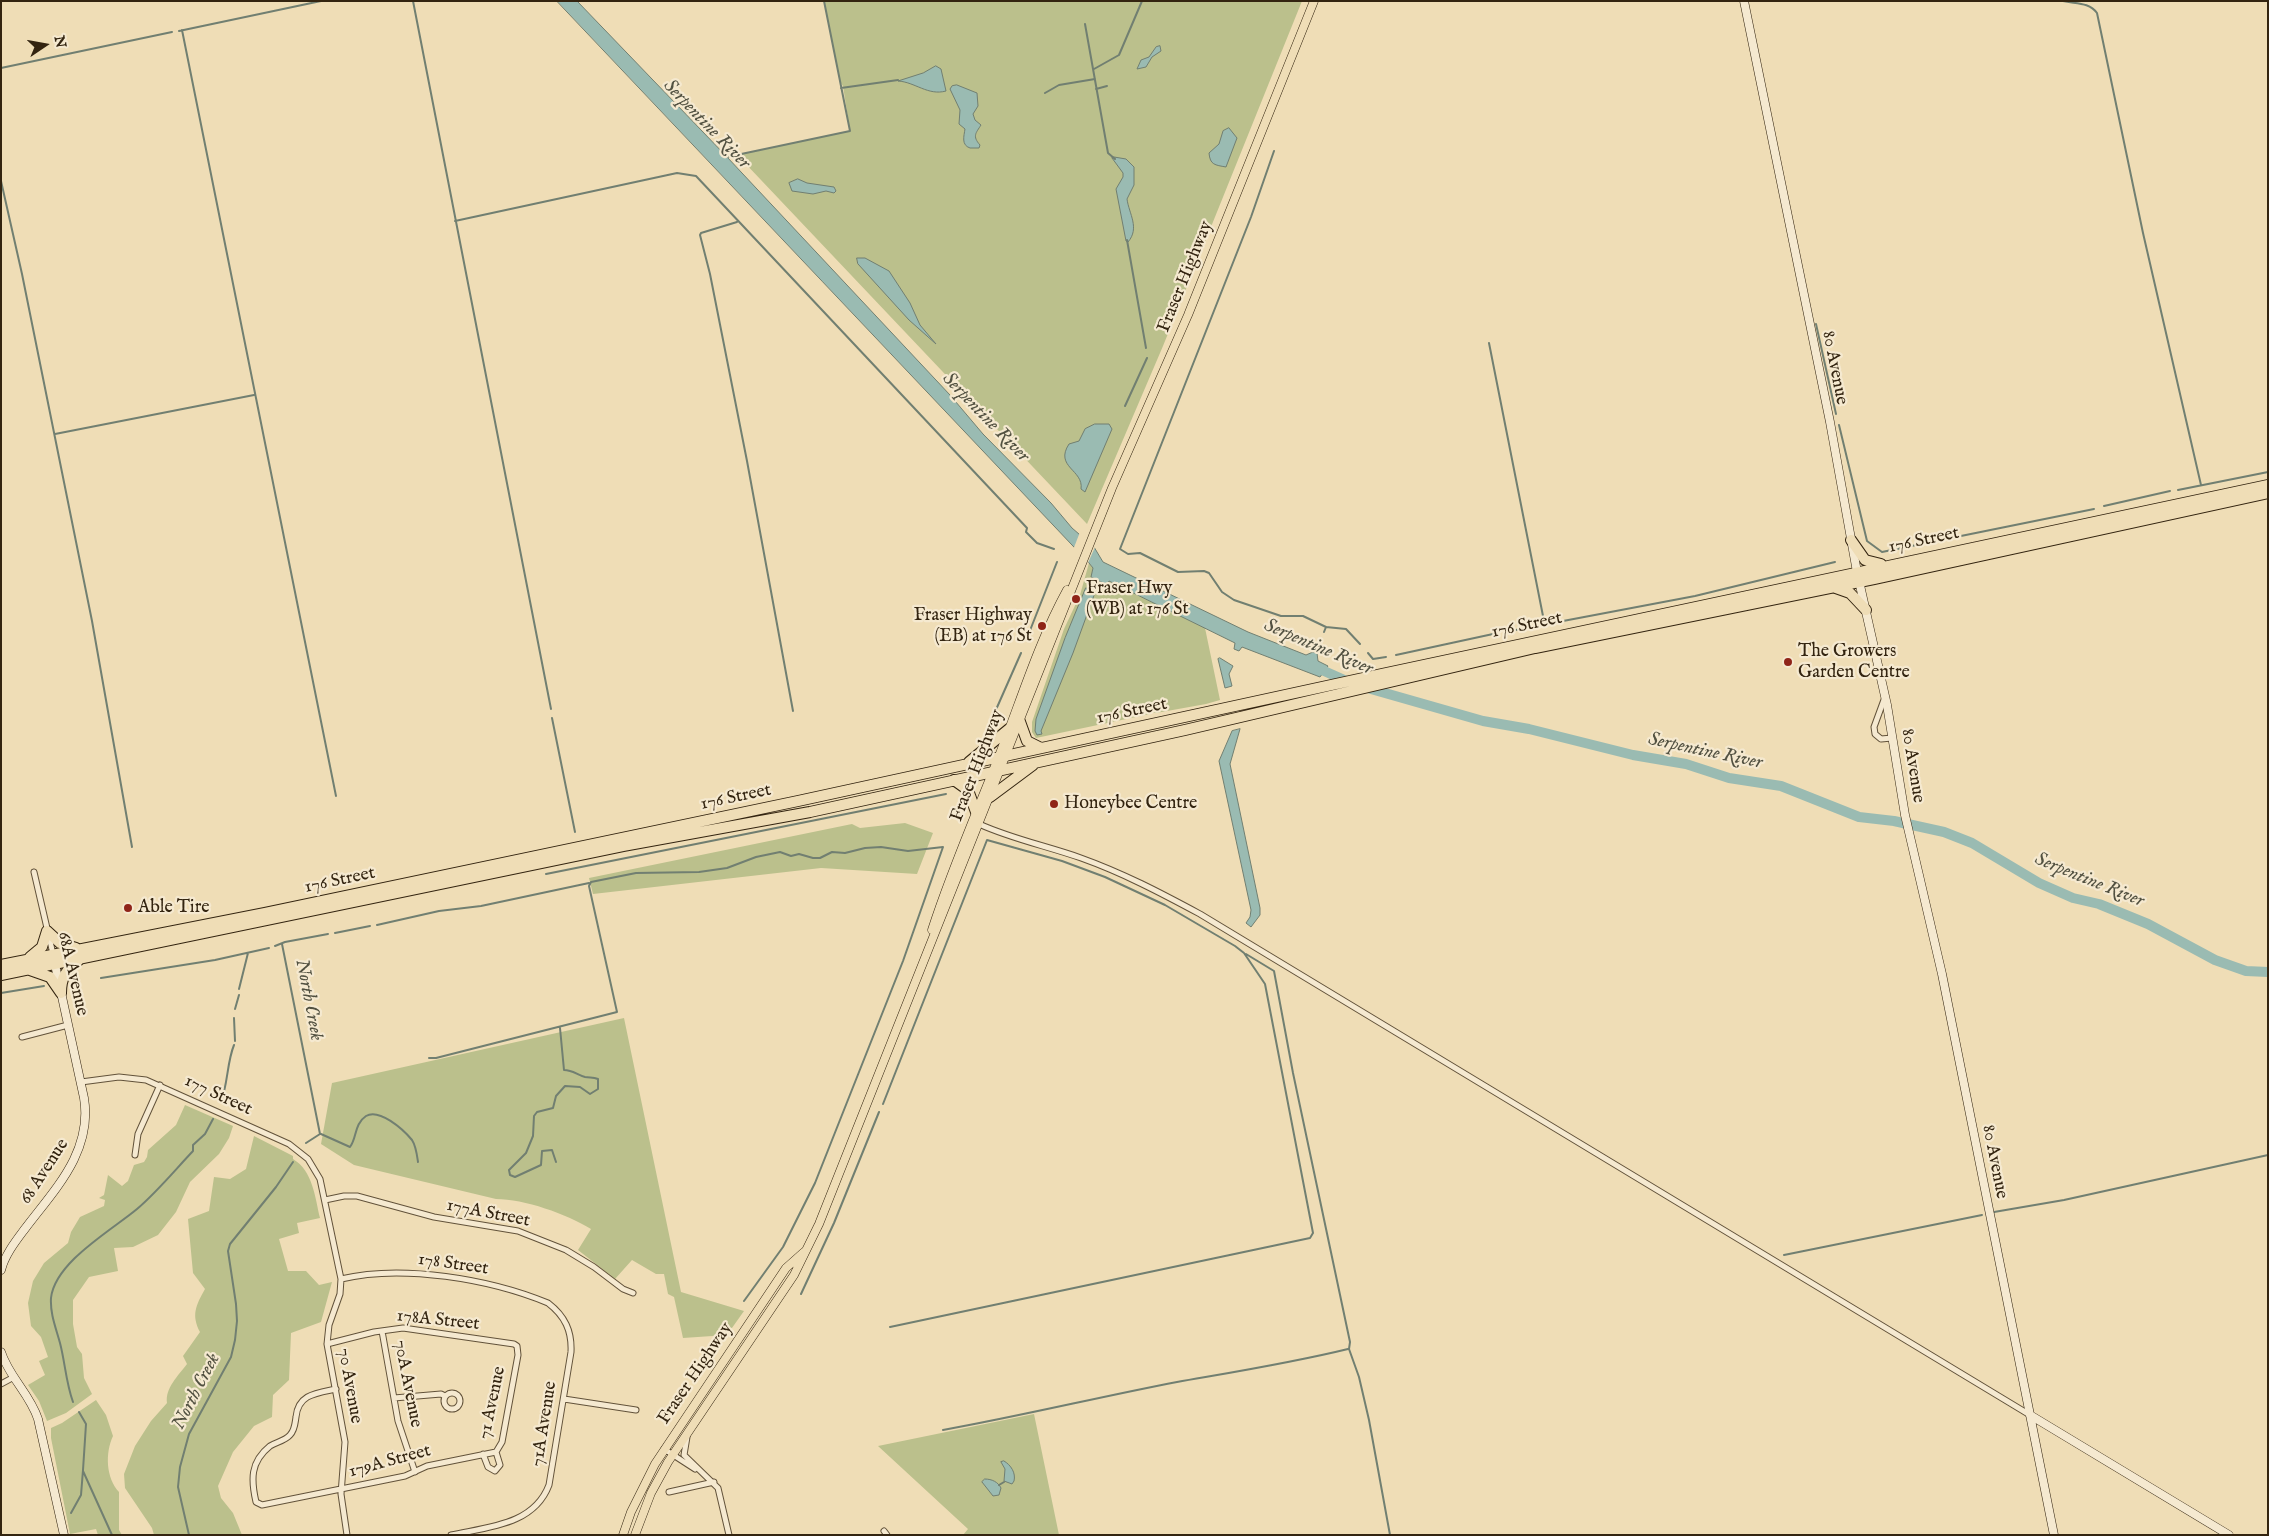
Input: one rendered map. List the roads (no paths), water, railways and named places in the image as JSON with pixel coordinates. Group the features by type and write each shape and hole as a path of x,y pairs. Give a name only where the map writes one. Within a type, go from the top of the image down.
{"highway":[{"name":"176 Street","path":"81,954 623,846 810,812 1344,693 1535,648 1832,587 1892,564 2268,485"},
{"name":"176 Street","path":"1,965 28,964 54,960 265,913 965,765 1382,674 2268,493"},
{"path":"1851,540 1861,556 1868,562 1892,564"},
{"path":"1832,587 1850,594 1866,610"},
{"path":"1020,719 1027,741 1042,748"},
{"path":"965,765 1009,729"},
{"path":"990,797 1038,762"},
{"path":"954,780 968,790 976,812"},
{"path":"1,975 28,964 42,947 47,931 60,943 81,954 65,972 61,993"},
{"path":"28,964 50,977 61,993"}],"main road":[{"name":"Fraser Highway","path":"914,986 943,896 976,812 1020,719 1094,535 1188,315 1314,1"},
{"name":"80 Avenue","path":"1744,1 1830,422 1858,576 1885,697 1905,815 1942,974 2054,1535"},
{"name":"Fraser Highway","path":"1002,757 1009,729 1028,676 1054,614 1083,562"},
{"name":"Fraser Highway","path":"635,1535 651,1493 673,1456 794,1275 812,1241 990,797 996,771"},
{"path":"948,904 956,871 996,771"},
{"name":"68A Avenue","path":"54,960 81,1082"},
{"name":"68 Avenue","path":"2,1267 12,1247 68,1172 78,1155 86,1120 81,1082"},
{"name":"Fraser Highway","path":"623,1535 642,1486 664,1449 786,1268 812,1241"},
{"path":"1,1352 14,1377 32,1404 38,1419 64,1535"},
{"path":"2030,1415 2229,1535"}],"street":[{"path":"1885,697 1874,727 1874,734 1881,739 1892,738"},
{"path":"979,824 1007,836 1063,852 1107,868 1200,914 2030,1415"},
{"name":"68A Avenue","path":"34,872 54,960"},
{"path":"22,1037 68,1024"},
{"name":"177 Street","path":"81,1082 114,1077 129,1077 160,1085 289,1144 311,1164 322,1185"},
{"path":"135,1155 138,1132 160,1085"},
{"name":"70 Avenue","path":"322,1185 340,1279 340,1294 329,1325 327,1344 345,1442 342,1489 346,1535"},
{"name":"177A Street","path":"325,1200 344,1196 357,1196 434,1217 512,1229 566,1250 594,1267 623,1289 634,1293"},
{"name":"178 Street","path":"340,1279 394,1272 491,1284 540,1300 556,1310"},
{"name":"71A Avenue","path":"453,1535 504,1523 527,1514 545,1494 549,1485 564,1399 571,1341 567,1325 556,1310"},
{"name":"178A Street","path":"327,1344 403,1328 510,1343 517,1346"},
{"name":"70A Avenue","path":"382,1331 398,1421 415,1472"},
{"name":"71 Avenue","path":"484,1454 489,1469 495,1470 500,1464 496,1452 502,1442 518,1355 517,1346"},
{"path":"1,1384 14,1377"},
{"name":"179A Street","path":"336,1389 308,1395 301,1400 296,1412 293,1431 289,1436 270,1447 259,1459 254,1467 251,1479 256,1502 262,1505 342,1489 404,1476 427,1466 496,1452"},
{"path":"394,1398 441,1394 445,1396"},
{"path":"564,1399 636,1410"},
{"path":"687,1436 684,1455 698,1470"},
{"path":"664,1449 714,1482 722,1496 729,1535"},
{"path":"669,1492 714,1482"}],"water":[{"path":"557,1 577,1 727,157 950,395 983,434 1051,503 1072,528 1094,547 1103,562 1248,632 1306,655 1313,652 1317,653 1318,661 1328,666 1320,677 1242,647 1239,651 1234,649 1235,643 1109,581 1107,585 1091,577 1093,568 1089,563"},
{"path":"1160,46 1161,51 1152,57 1146,67 1137,69 1141,60 1149,57 1156,47"},
{"path":"936,66 941,69 946,91 933,92 898,81 923,73"},
{"path":"957,85 977,93 978,106 973,114 975,120 981,125 976,135 980,145 979,148 967,147 964,143 965,129 959,124 960,110 950,89 952,86"},
{"path":"1229,128 1237,138 1226,167 1219,166 1214,164 1209,153 1219,144 1223,131"},
{"path":"1112,158 1126,159 1134,167 1134,185 1127,199 1133,221 1133,231 1128,242 1126,241 1116,189 1123,177 1123,173"},
{"path":"798,179 807,183 834,187 836,191 834,193 826,191 813,194 792,191 789,183"},
{"path":"857,258 865,258 889,271 910,303 920,325 936,344 909,320 858,264"},
{"path":"1095,424 1109,424 1112,429 1085,492 1081,489 1078,477 1067,463 1065,452 1069,444 1079,441 1085,429"},
{"path":"1086,588 1096,590 1041,731 1042,734 1037,735 1035,731 1036,719 1065,638"},
{"path":"1220,658 1233,666 1229,674 1232,686 1225,688 1218,659"},
{"path":"1240,729 1230,764 1260,908 1260,915 1251,927 1246,923 1250,917 1251,910 1219,761 1232,731"},
{"path":"1004,1461 1014,1472 1012,1484 1004,1481 1005,1469 1001,1462"},
{"path":"985,1479 992,1480 998,1484 1001,1488 999,1495 993,1496 982,1482"}],"waterway":[{"path":"179,31 321,1"},
{"path":"413,1 551,709"},
{"path":"727,157 850,131 824,1"},
{"path":"1094,69 1119,55 1142,1"},
{"path":"2063,1 2086,5 2097,13 2143,233 2201,485"},
{"path":"1085,24 1108,153 1115,159"},
{"path":"182,30 336,796"},
{"path":"1,68 172,32"},
{"path":"1045,93 1059,85 1095,79"},
{"path":"841,88 898,80"},
{"path":"1096,89 1107,86"},
{"path":"1274,151 1251,217 1120,549 1128,554 1140,553 1178,572 1204,571 1209,573 1222,592 1234,600 1281,616 1303,616 1326,627 1324,632"},
{"path":"455,221 677,173 696,176 1027,528 1026,532 1037,543 1054,549"},
{"path":"1,181 22,274 92,621 132,847"},
{"path":"737,222 701,233 700,235 710,274 747,461 793,711"},
{"path":"1127,240 1146,348"},
{"path":"1816,324 1836,414"},
{"path":"1489,343 1543,616"},
{"path":"1125,406 1147,358"},
{"path":"55,434 254,395"},
{"path":"1839,425 1867,541 1882,552 2094,509"},
{"path":"2178,490 2268,472"},
{"path":"2104,506 2170,491"},
{"path":"1029,633 1057,562"},
{"path":"1505,632 1695,596 1835,562"},
{"path":"1326,627 1346,629 1360,644"},
{"path":"1396,655 1493,634"},
{"path":"991,721 1021,653"},
{"path":"1368,653 1373,659 1386,657"},
{"name":"Serpentine River","path":"1313,666 1351,683"},
{"name":"Serpentine River","path":"1364,687 1483,721 1529,729 1633,755 1686,764 1729,778 1781,786 1859,817 1894,821 1944,832 1972,843 2039,883 2073,898 2099,904 2148,924 2215,960 2246,971 2268,972"},
{"path":"552,718 575,832"},
{"path":"546,874 946,794"},
{"path":"883,1104 987,840 1062,861 1105,877 1165,905 1235,946 1244,953 1265,984 1313,1233 1310,1238 890,1327"},
{"path":"429,1058 436,1058 617,1012 589,886 591,882 636,873 699,872 727,868 756,857 780,852 791,856 799,854 820,858 832,852 845,853 865,848 881,847 908,851 943,847 903,961 815,1183 783,1247 744,1301"},
{"path":"377,925 439,911 481,906 589,883"},
{"path":"335,933 370,926"},
{"path":"275,946 285,942 328,934"},
{"name":"North Creek","path":"282,944 320,1134 306,1143"},
{"path":"101,978 215,960 269,948"},
{"path":"239,989 248,953"},
{"path":"1246,954 1274,971 1293,1073 1350,1342 1349,1349 1359,1377 1369,1420 1390,1535"},
{"path":"1,993 44,986"},
{"path":"235,1009 239,995"},
{"path":"234,1018 235,1041"},
{"path":"556,1162 552,1150 542,1151 541,1165 515,1177 510,1175 509,1170 526,1153 533,1136 534,1116 537,1112 553,1108 556,1096 565,1086 580,1087 590,1094 598,1089 598,1079 564,1070 560,1028"},
{"path":"221,1102 234,1045"},
{"path":"801,1294 834,1223 879,1112"},
{"path":"321,1134 350,1147 362,1119 371,1114 384,1117 397,1125 412,1140 418,1162"},
{"path":"73,1402 51,1310 51,1298 55,1285 73,1260 137,1209 159,1188 193,1151 193,1145 205,1134 213,1119"},
{"path":"1994,1212 2064,1200 2268,1155"},
{"name":"North Creek","path":"189,1535 178,1487 180,1467 189,1434 231,1357 235,1340 236,1304 228,1251 230,1244 276,1187 293,1162"},
{"path":"1784,1255 1982,1215"},
{"path":"943,1430 1348,1349"},
{"path":"71,1513 81,1495 83,1470 86,1424 79,1412"},
{"path":"83,1471 112,1535"},
{"path":"999,1485 1004,1482"}],"place":[{"name":"Fraser Hwy (WB) at 176 St","path":"1076,599"},
{"name":"Fraser Highway (EB) at 176 St","path":"1042,626"},
{"name":"The Growers Garden Centre","path":"1788,662"},
{"name":"Honeybee Centre","path":"1054,804"},
{"name":"Able Tire","path":"128,908"}]}
